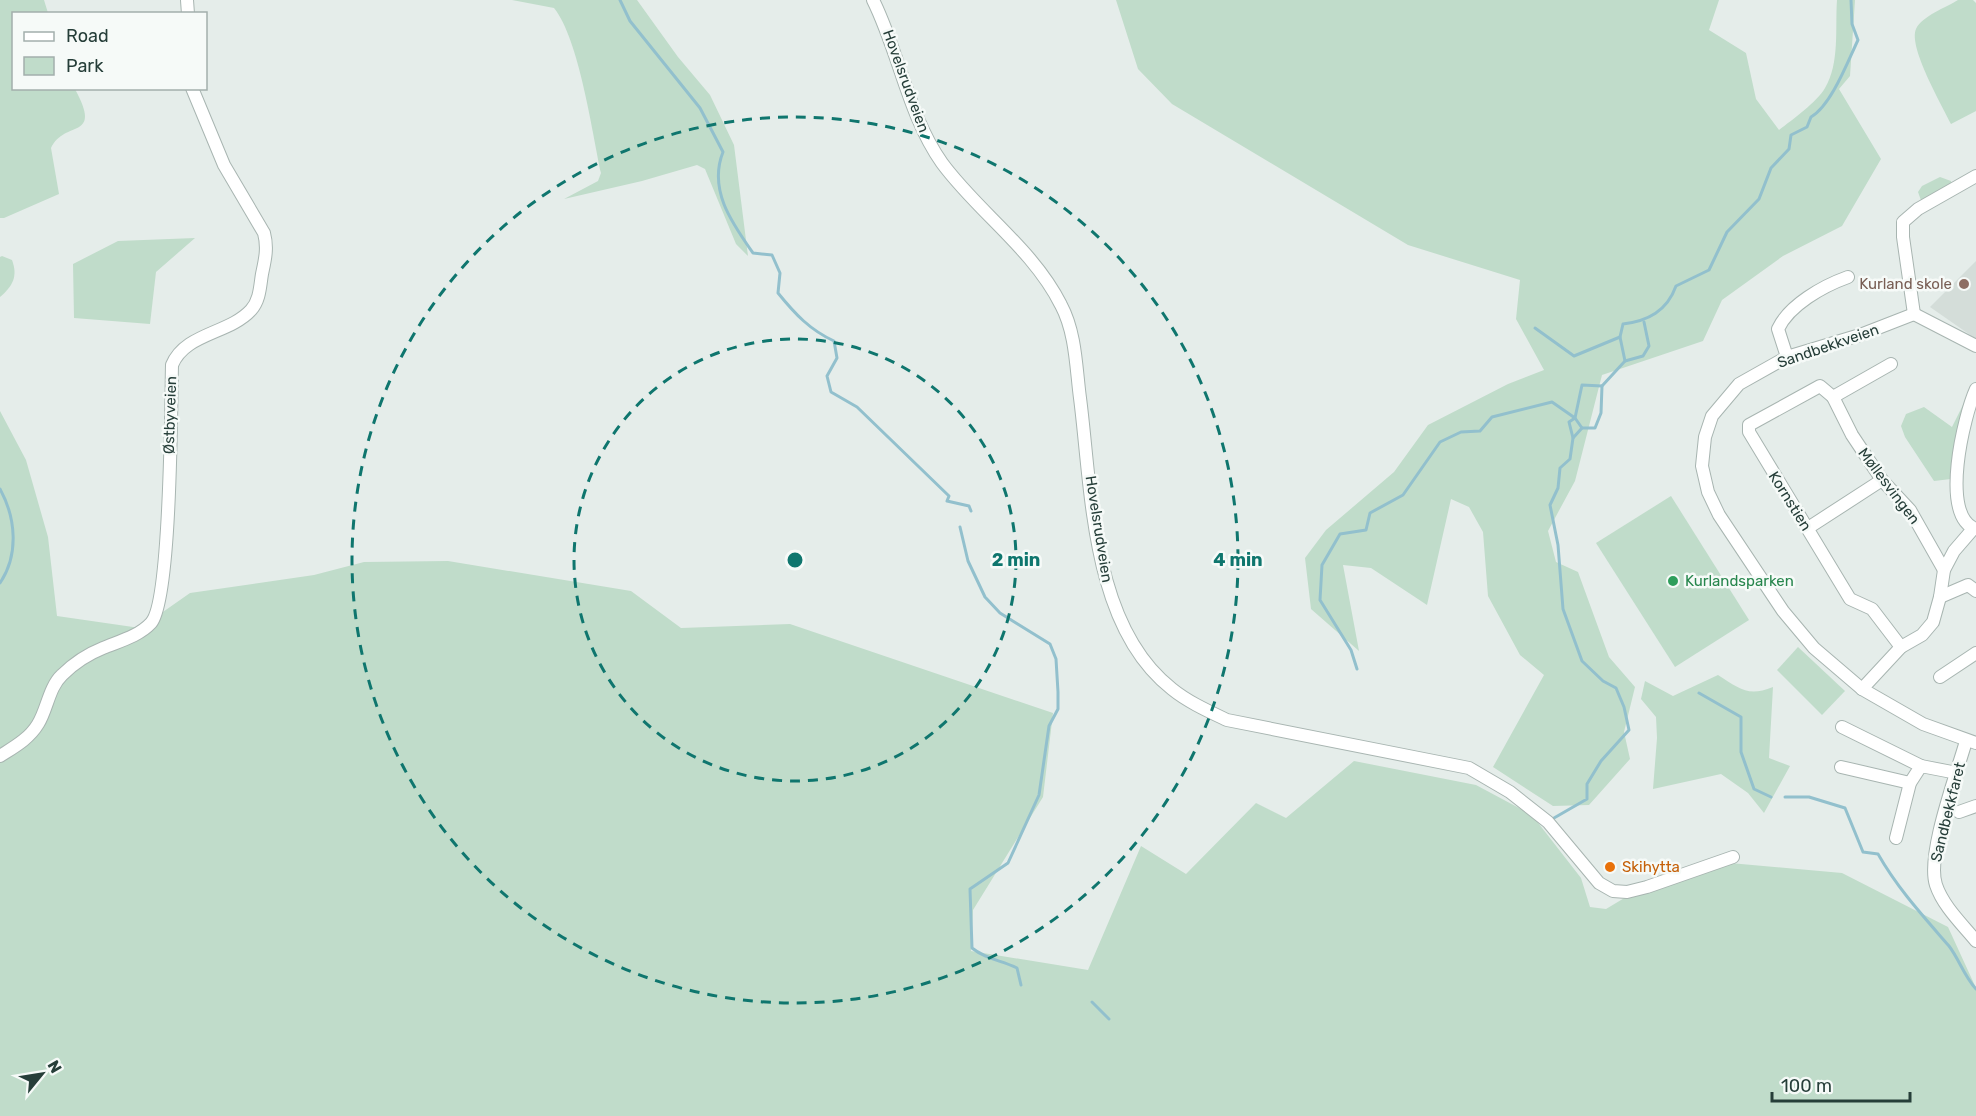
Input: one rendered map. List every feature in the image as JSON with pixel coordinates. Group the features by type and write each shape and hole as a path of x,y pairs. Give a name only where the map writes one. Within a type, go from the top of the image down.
{"street":[{"name":"Hovelsrudveien","path":"873,0 885,24 925,136 942,163 1025,255 1062,305 1073,344 1100,549 1107,585 1137,650 1171,689 1200,708 1227,720 1469,768 1510,792 1548,822 1599,883 1613,891 1626,892 1647,887 1732,857"},
{"name":"Østbyveien","path":"0,756 23,741 38,725 59,677 77,662 101,648 126,640 152,622 160,606 162,590 172,365 177,355 189,345 231,324 251,309 259,296 267,245 264,233 224,165 193,90"},
{"path":"1976,176 1918,209 1903,222 1914,314 1976,346"},
{"path":"1787,357 1778,329 1783,318 1823,288 1848,277"},
{"name":"Sandbekkveien","path":"1914,314 1860,335 1787,357 1739,384 1712,416 1705,436 1702,466 1708,492 1719,516 1798,632 1862,689 1923,724 1971,742"},
{"path":"1833,397 1891,364"},
{"name":"Kornstien","path":"1833,397 1821,386 1749,424 1749,432 1850,599 1872,609 1901,647"},
{"path":"1862,689 1901,647 1922,635 1933,622 1944,570 1954,551 1975,529 1964,522 1957,508 1956,476 1976,388"},
{"name":"Møllesvingen","path":"1833,397 1852,435 1882,480 1910,510 1944,570"},
{"path":"1808,528 1882,480"},
{"path":"1940,597 1968,585 1976,591"},
{"path":"1940,677 1976,653"},
{"path":"1842,727 1921,766 1957,773"},
{"name":"Sandbekkfaret","path":"1971,742 1957,773 1936,849 1934,876 1947,906 1976,941"},
{"path":"1896,838 1910,783 1921,766"},
{"path":"1841,767 1910,783"},
{"path":"1959,812 1976,806"}],"shaded area":[{"name":"Kurland skole","path":"1976,261 1976,339 1930,307"}],"green space":[{"path":"0,0 44,0 48,12 12,12 12,90 76,90 83,105 85,116 79,127 57,139 51,148 59,194 0,218"},
{"path":"512,0 637,0 678,57 710,95 734,145 748,256 736,244 705,169 697,165 642,181 564,199 598,181 601,173 577,63 571,41 554,8"},
{"path":"1116,0 1719,0 1709,30 1746,53 1756,99 1779,130 1810,105 1825,88 1835,57 1837,0 1855,0 1850,76 1839,89 1881,159 1842,226 1783,256 1722,300 1703,341 1602,375 1575,481 1548,531 1556,562 1578,572 1609,657 1635,687 1624,732 1630,759 1589,805 1553,806 1493,767 1544,675 1520,655 1488,596 1483,532 1469,507 1451,499 1427,605 1371,568 1343,565 1359,651 1311,609 1305,558 1326,530 1394,472 1428,425 1508,384 1544,370 1516,319 1520,280 1408,245 1172,104 1138,69"},
{"path":"1958,0 1973,0 1976,3 1976,111 1951,124 1921,62 1915,37 1919,24 1935,12"},
{"path":"1940,177 1951,181 1951,186 1922,203 1918,192 1922,186"},
{"path":"195,238 156,272 150,324 74,318 73,264 118,241"},
{"path":"0,257 12,260 14,276 11,285 0,297"},
{"path":"1964,403 1968,407 1951,479 1934,481 1905,437 1901,426 1906,414 1924,407 1952,427"},
{"path":"0,411 26,460 48,537 57,616 140,628 190,593 314,575 364,562 448,561 631,591 681,628 790,624 1053,713 1043,797 973,910 971,951 1088,970 1141,846 1186,874 1256,803 1286,818 1354,761 1476,785 1532,815 1581,878 1590,907 1606,909 1626,897 1730,863 1842,873 1948,927 1976,988 1976,1116 0,1116"},
{"name":"Kurlandsparken","path":"1671,496 1749,620 1675,667 1596,543"},
{"path":"1798,647 1845,691 1822,715 1777,670"},
{"path":"1718,675 1744,690 1757,691 1773,687 1769,758 1790,766 1764,813 1748,793 1721,774 1653,789 1657,738 1656,717 1641,699 1645,681 1673,696"}],"waterway":[{"path":"620,0 630,21 700,108 723,152 719,166 720,193 737,230 753,253 772,255 780,273 778,293 784,301 810,327 834,341 837,358 827,376 831,392 857,407 949,496 947,501 969,506 971,511"},
{"path":"1554,818 1587,799 1587,784 1601,761 1629,730 1624,707 1616,688 1603,681 1582,661 1563,609 1558,545 1550,505 1558,488 1560,468 1570,459 1573,438 1569,422 1575,418 1582,385 1602,386 1625,361 1620,337 1623,324 1641,320 1656,313 1667,302 1676,286 1709,270 1727,232 1759,199 1771,168 1789,149 1791,135 1807,127 1811,117 1825,103 1844,71 1858,40 1852,24 1851,0"},
{"path":"1625,361 1643,356 1649,346 1644,322"},
{"path":"1535,328 1574,356 1620,337"},
{"path":"1573,438 1582,428 1595,428 1601,413 1602,386"},
{"path":"1357,669 1351,650 1320,600 1322,565 1340,534 1366,530 1370,513 1403,495 1440,442 1461,432 1480,431 1492,417 1552,402 1575,418 1582,428"},
{"path":"0,489 9,512 13,536 10,561 0,583"},
{"path":"960,527 968,561 985,597 1000,613 1050,644 1056,659 1058,709 1049,726 1039,795 1008,863 970,889 972,948 983,955 1017,968 1021,985"},
{"path":"1699,693 1741,717 1741,752 1754,789 1771,797"},
{"path":"1785,797 1809,797 1845,808 1863,852 1878,854 1902,891 1949,946 1976,989"},
{"path":"1092,1002 1109,1019"}],"place":[{"name":"Kurland skole","path":"1964,284"},
{"name":"Kurlandsparken","path":"1673,581"},
{"name":"Skihytta","path":"1610,867"}]}
